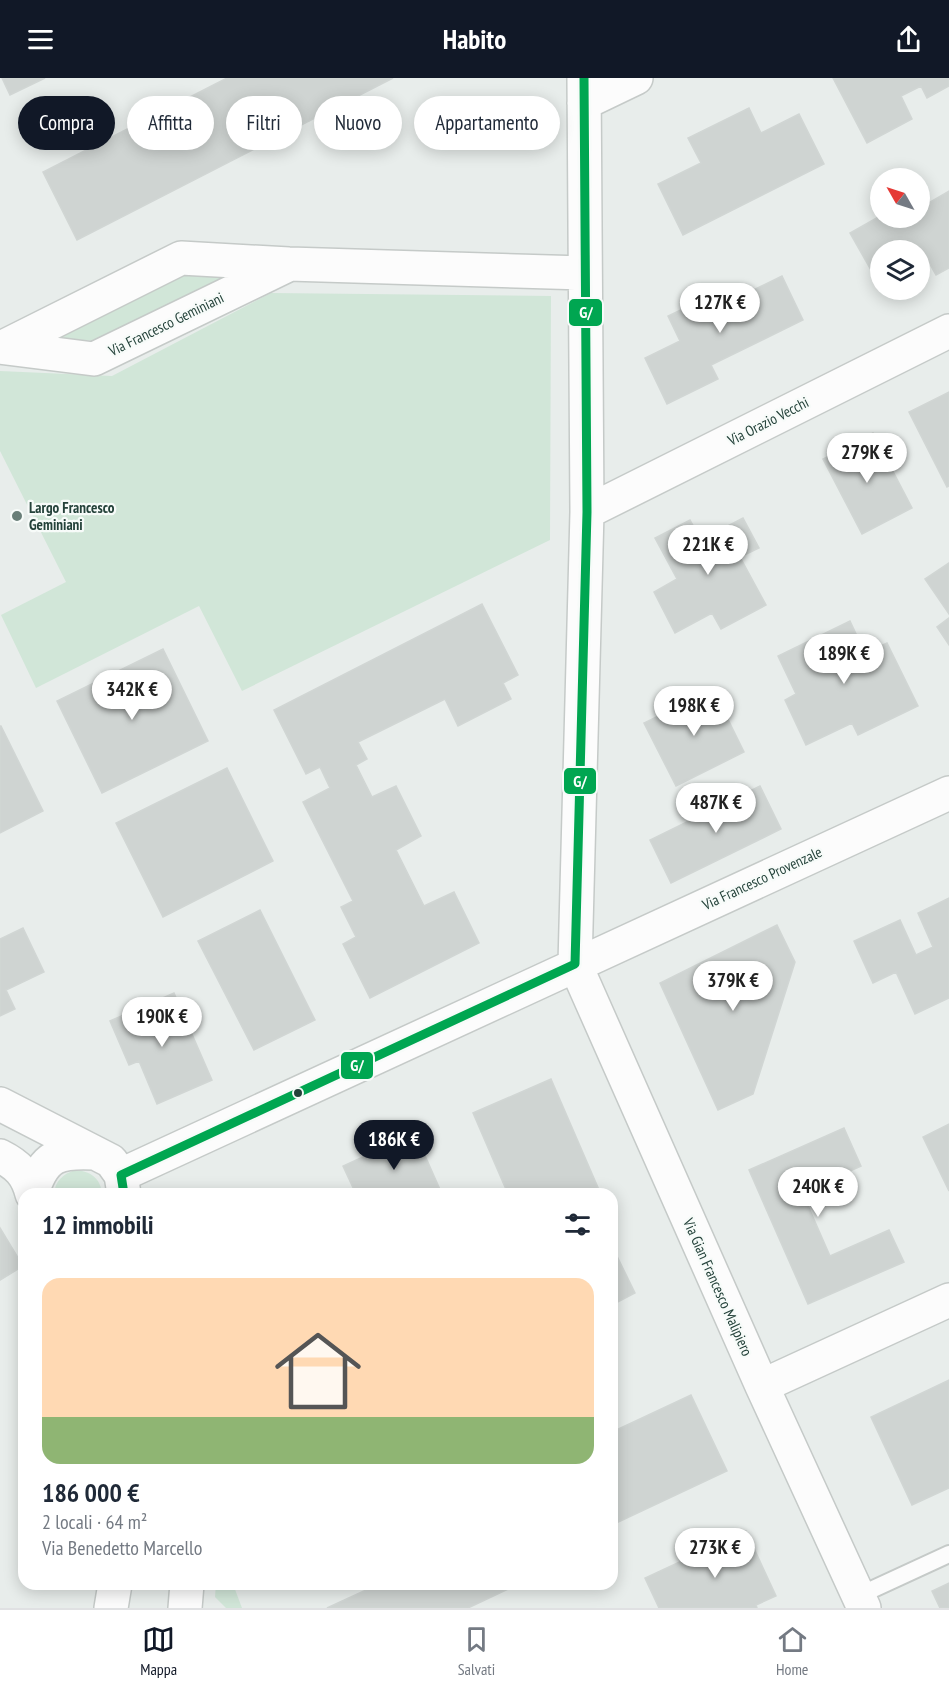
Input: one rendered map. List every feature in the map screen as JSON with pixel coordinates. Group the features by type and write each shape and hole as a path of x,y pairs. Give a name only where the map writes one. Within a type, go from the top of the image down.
{"street":[{"path":"575,964 586,512 584,90 636,78"},
{"name":"Via Francesco Geminiani","path":"1,347 181,258 289,264 584,273"},
{"name":"Via Francesco Geminiani","path":"1,347 94,359 289,264"},
{"name":"Via Orazio Vecchi","path":"586,512 949,331"},
{"name":"Via Francesco Provenzale","path":"122,1185 575,964 949,792"},
{"name":"Via Gian Francesco Malipiero","path":"575,964 762,1386 861,1602"},
{"path":"0,1104 111,1161 122,1185"},
{"path":"34,1188 38,1174 51,1160 68,1152 95,1153"},
{"path":"0,1156 18,1167 27,1176 31,1188"},
{"path":"762,1386 949,1300"},
{"path":"111,1608 114,1590"},
{"path":"185,1608 186,1590"}],"lane":[{"path":"861,1602 949,1554"}],"green space":[{"path":"184,270 234,272 96,341 45,338"},
{"path":"271,293 551,296 550,540 242,691 199,606 36,688 1,615 66,582 0,451 0,371 112,376"},
{"path":"75,1170 85,1172 94,1176 101,1188 55,1188 60,1179"},
{"path":"216,1590 235,1590 242,1608 226,1608 215,1597"}],"building":[{"path":"2,78 45,78 10,95"},
{"path":"227,78 393,78 358,96 314,96 314,118 302,125 302,96 226,96 226,150 253,150 77,240 43,172 86,150 115,150 115,135 127,129 127,150 214,150 214,96 192,96"},
{"path":"833,78 949,78 949,86 927,98 921,86 901,96 912,119 867,143"},
{"path":"749,108 761,133 799,114 824,164 683,235 658,184 701,163 688,138"},
{"path":"949,191 949,268 936,275 930,264 930,240 870,240 870,268 850,233 870,222 870,228 930,228 930,202"},
{"path":"782,276 803,320 711,365 718,379 667,404 645,358 680,341 668,316 735,284 741,296"},
{"path":"949,392 949,486 947,487 909,412"},
{"path":"873,433 912,508 862,534 823,459"},
{"path":"743,518 759,548 740,557 766,605 721,629 712,613 675,633 654,592 677,579 655,538 690,520 701,540"},
{"path":"949,563 949,614 925,579"},
{"path":"482,604 518,675 503,683 511,699 458,726 445,699 358,742 367,759 356,765 372,797 396,786 421,836 396,850 424,906 454,892 479,943 370,998 343,944 356,937 341,907 353,901 303,802 330,788 320,767 306,774 274,710"},
{"path":"949,618 949,645 937,627"},
{"path":"850,621 865,653 887,643 918,706 858,735 852,723 806,745 785,700 796,694 778,656"},
{"path":"163,649 208,741 102,793 57,701"},
{"path":"713,689 744,752 676,786 644,723"},
{"path":"0,726 43,811 0,833"},
{"path":"227,768 273,861 163,917 116,823"},
{"path":"760,786 781,829 671,883 650,840"},
{"path":"949,898 949,998 915,1014 896,972 873,983 854,941 900,920 916,955 933,947 918,913"},
{"path":"260,910 315,1020 254,1050 198,941"},
{"path":"777,925 795,962 753,1094 718,1110 660,983"},
{"path":"23,928 44,972 6,990 15,1009 0,1016 0,939"},
{"path":"174,993 212,1080 157,1104 139,1061 129,1065 110,1021"},
{"path":"551,1079 598,1188 505,1188 473,1113"},
{"path":"949,1124 949,1191 923,1137"},
{"path":"844,1128 861,1166 802,1192 830,1256 889,1230 904,1262 808,1304 749,1170"},
{"path":"415,1133 439,1188 353,1188 343,1166"},
{"path":"0,1228 18,1258 18,1269 0,1280"},
{"path":"618,1258 635,1293 618,1302"},
{"path":"949,1380 949,1488 912,1505 871,1417"},
{"path":"691,1395 727,1471 618,1522 618,1429"},
{"path":"746,1531 776,1596 756,1605 757,1608 659,1608 645,1578"},
{"path":"949,1583 949,1608 940,1608 932,1591"},
{"path":"366,1590 506,1590 468,1608 327,1608"}],"transit line":[{"name":"G/","path":"123,1188 121,1175 575,964 587,512 584,78"}],"place":[{"name":"Largo Francesco Geminiani","path":"17,516"}]}
